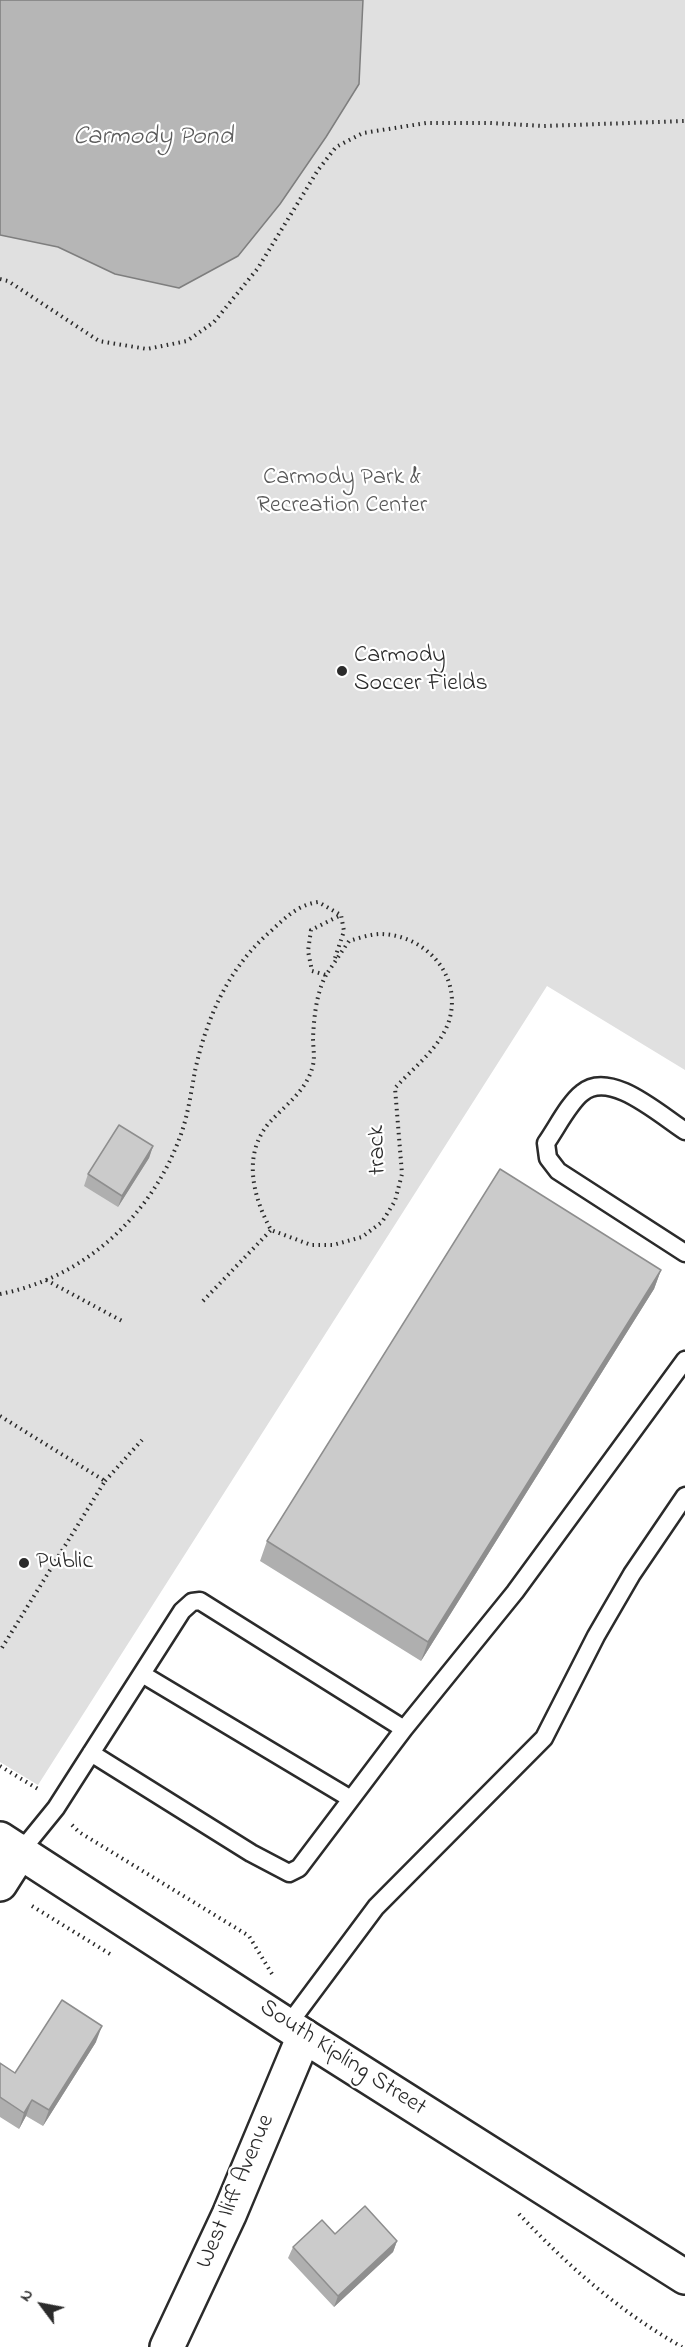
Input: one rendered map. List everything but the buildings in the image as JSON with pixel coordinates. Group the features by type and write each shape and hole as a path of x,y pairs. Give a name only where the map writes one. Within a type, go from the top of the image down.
{"street":[{"name":"South Kipling Street","path":"10,1845 296,2031 685,2277"},
{"path":"0,1884 10,1845"},
{"name":"West Iliff Avenue","path":"167,2347 229,2215 296,2031"}],"lane":[{"path":"685,1131 617,1087 599,1084 582,1093 546,1143 548,1158 558,1171 685,1253"},
{"path":"91,1753 251,1853 289,1873 299,1868 404,1729 515,1592 685,1360"},
{"path":"296,2031 376,1907 544,1738 596,1636 632,1574 685,1496"},
{"path":"10,1845 56,1808 182,1611 192,1602 200,1601 404,1729"},
{"path":"142,1674 351,1800"}],"path":[{"path":"0,279 8,281 99,341 147,348 187,341 214,322 258,268 318,170 336,147 363,133 426,123 544,126 685,121"},
{"path":"0,1294 70,1270 124,1229 161,1174 181,1137 206,1029 220,994 240,962 295,910 309,903 318,902 341,915"},
{"path":"335,958 349,941 340,926 341,915"},
{"path":"326,975 312,971 308,951 311,930 341,915"},
{"path":"203,1301 271,1230 257,1204 253,1175 256,1143 269,1123 303,1086 313,1065 316,1006 344,931"},
{"name":"track","path":"271,1230 311,1245 333,1245 362,1237 382,1222 395,1201 402,1174 395,1088 423,1060 449,1021 453,994 446,972 422,947 409,939 379,934 349,941"},
{"path":"45,1280 122,1321"},
{"path":"0,1416 105,1481"},
{"path":"0,1651 105,1481 142,1440"},
{"path":"0,1766 38,1790 79,1832 249,1936 272,1974"},
{"path":"512,2206 604,2296 640,2323 682,2347"}],"green space":[{"name":"Carmody Park & Recreation Center","path":"0,0 685,0 685,1070 547,986 38,1785 0,1762"}],"water":[{"name":"Carmody Pond","path":"0,0 363,0 359,84 280,204 238,256 179,288 115,274 58,247 0,235"}],"place":[{"name":"Carmody Soccer Fields","path":"342,671"},
{"name":"Public","path":"24,1563"}]}
